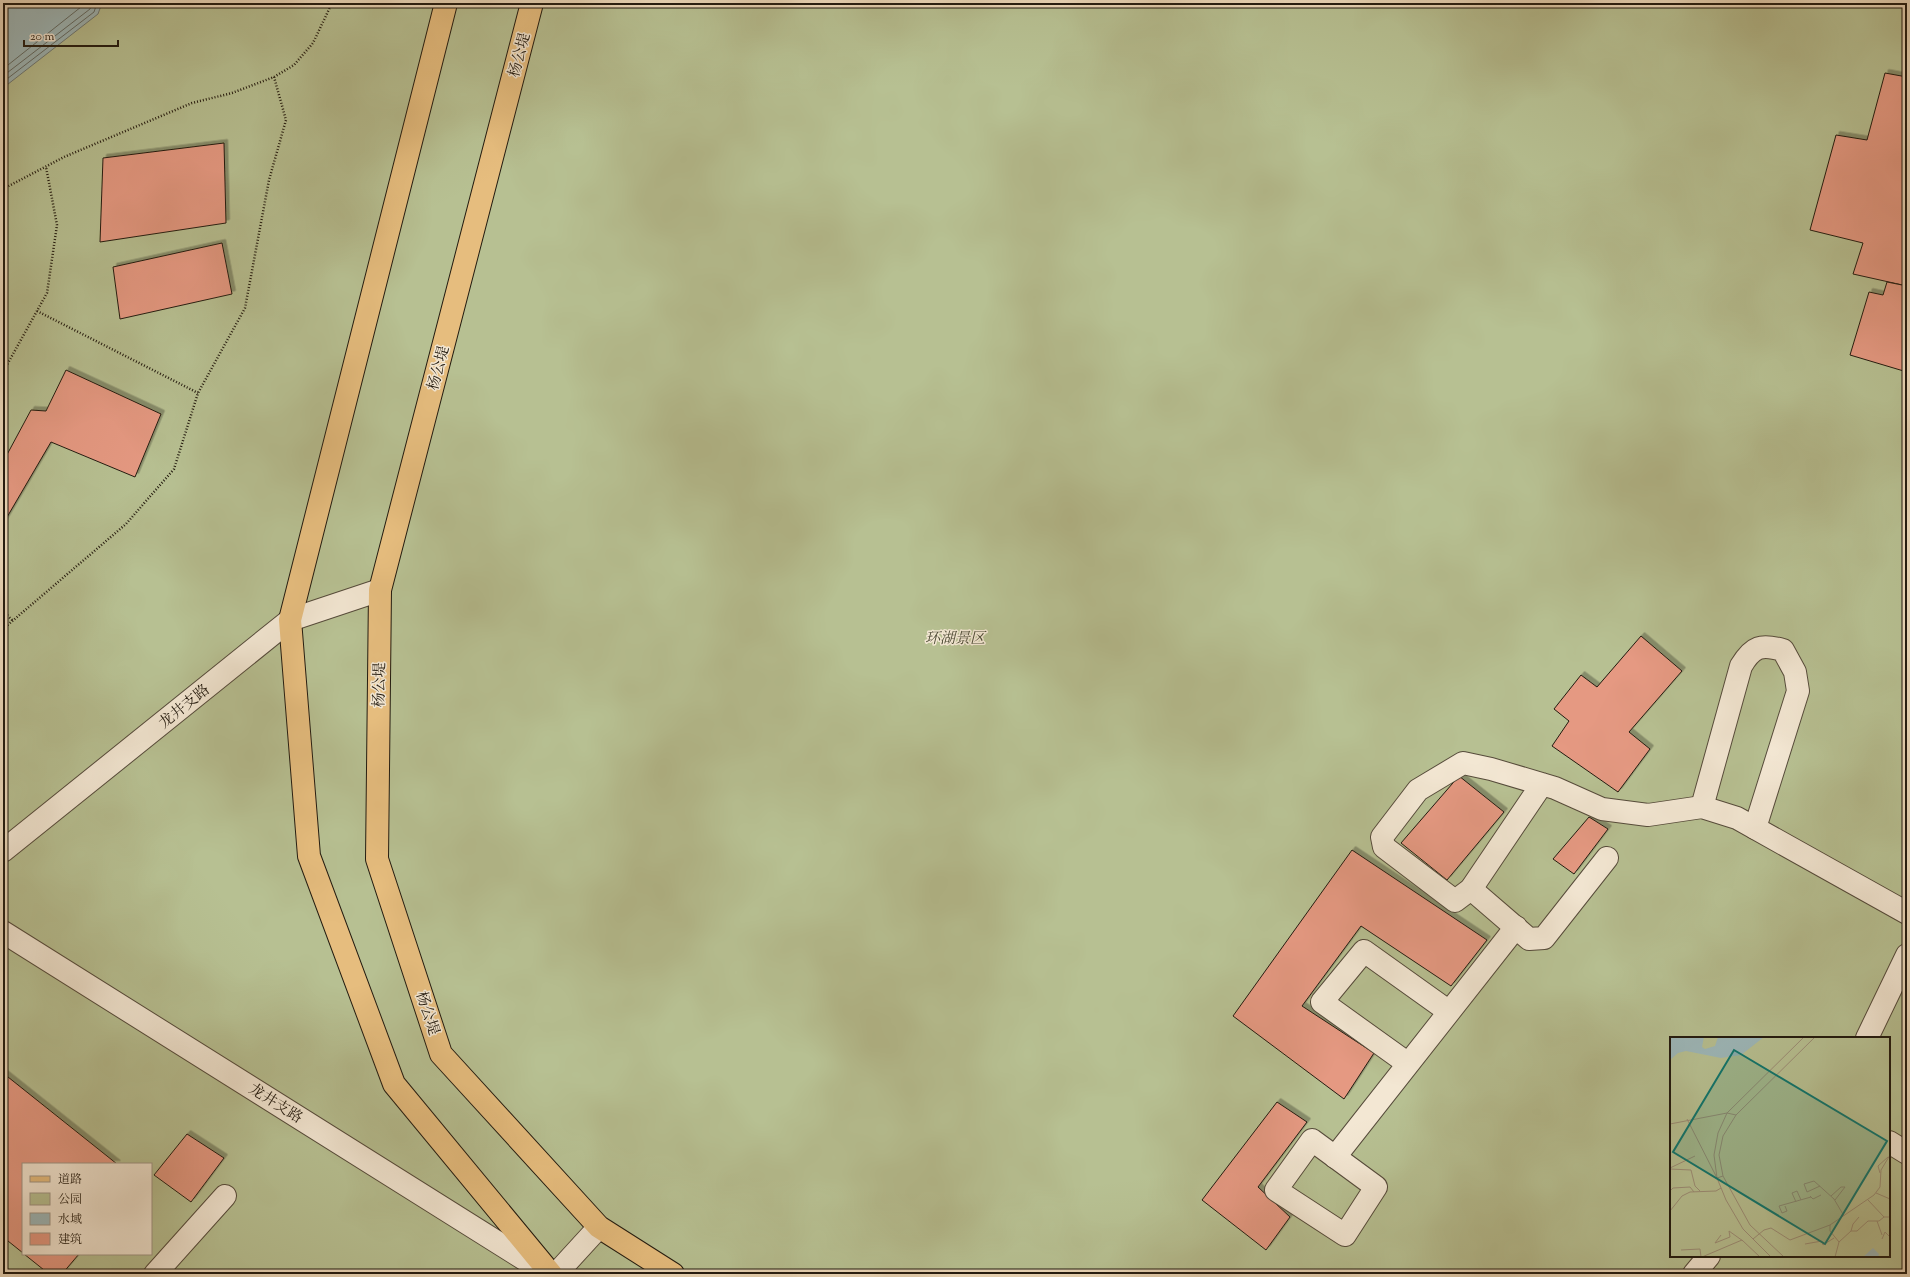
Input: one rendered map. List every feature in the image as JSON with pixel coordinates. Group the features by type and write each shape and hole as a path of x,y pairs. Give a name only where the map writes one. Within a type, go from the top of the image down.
{"main road":[{"path":"446,3 290,620 309,856 394,1084 549,1274"},
{"name":"杨公堤","path":"532,3 380,590 378,859 441,1054 598,1227 673,1274"}],"street":[{"name":"龙井支路","path":"3,851 290,620 380,590"},
{"path":"1702,807 1741,666 1749,653 1766,646 1783,650 1795,672 1798,691 1755,828"},
{"path":"1542,784 1471,889 1456,901 1384,848 1382,837 1418,790 1463,763 1491,769 1542,784 1602,809 1648,815 1702,807 1737,818 1907,913"},
{"path":"1471,889 1529,939 1544,938 1607,858"},
{"path":"1335,1157 1407,1063 1516,927"},
{"name":"龙井支路","path":"3,932 549,1274"},
{"path":"1407,1063 1322,1002 1364,951 1448,1012"},
{"path":"1867,1037 1907,955"},
{"path":"1312,1140 1335,1157 1376,1187 1345,1235 1276,1190 1312,1140"},
{"path":"1890,1143 1907,1153"},
{"path":"155,1274 225,1196"},
{"path":"556,1274 598,1227"},
{"path":"1694,1274 1708,1257"}],"path":[{"path":"3,189 64,157 192,103 232,93 274,77 294,65 313,43 332,3"},
{"path":"3,629 126,524 174,469 198,393 245,308 270,180 286,120 274,77"},
{"path":"3,372 48,293 57,225 46,167"},
{"path":"37,311 198,393"},
{"path":"3,611 13,621"}],"green space":[{"name":"环湖景区","path":"3,3 1907,3 1907,1274 3,1274"}],"water":[{"path":"3,3 102,3 98,14 3,88"}],"building":[{"path":"1885,73 1907,77 1907,286 1853,274 1863,243 1810,230 1836,135 1867,140"},
{"path":"224,143 226,223 100,242 103,158"},
{"path":"222,243 232,294 120,319 113,267"},
{"path":"1887,282 1907,286 1904,304 1907,305 1907,372 1850,355 1869,292 1883,295"},
{"path":"66,370 161,414 135,477 51,442 3,524 3,462 31,410 46,411"},
{"path":"1641,636 1682,671 1629,732 1650,749 1618,792 1552,746 1569,721 1554,709 1581,675 1597,687"},
{"path":"1459,776 1504,812 1447,880 1401,843"},
{"path":"1589,817 1608,829 1574,874 1553,859"},
{"path":"1352,850 1487,940 1451,986 1361,926 1302,1006 1374,1053 1344,1099 1233,1016"},
{"path":"3,1073 116,1163 22,1163 22,1252 3,1237"},
{"path":"1277,1102 1307,1122 1258,1187 1290,1217 1266,1250 1202,1200"},
{"path":"187,1134 224,1158 191,1202 154,1175"},
{"path":"25,1255 78,1255 62,1274 49,1274"}]}
